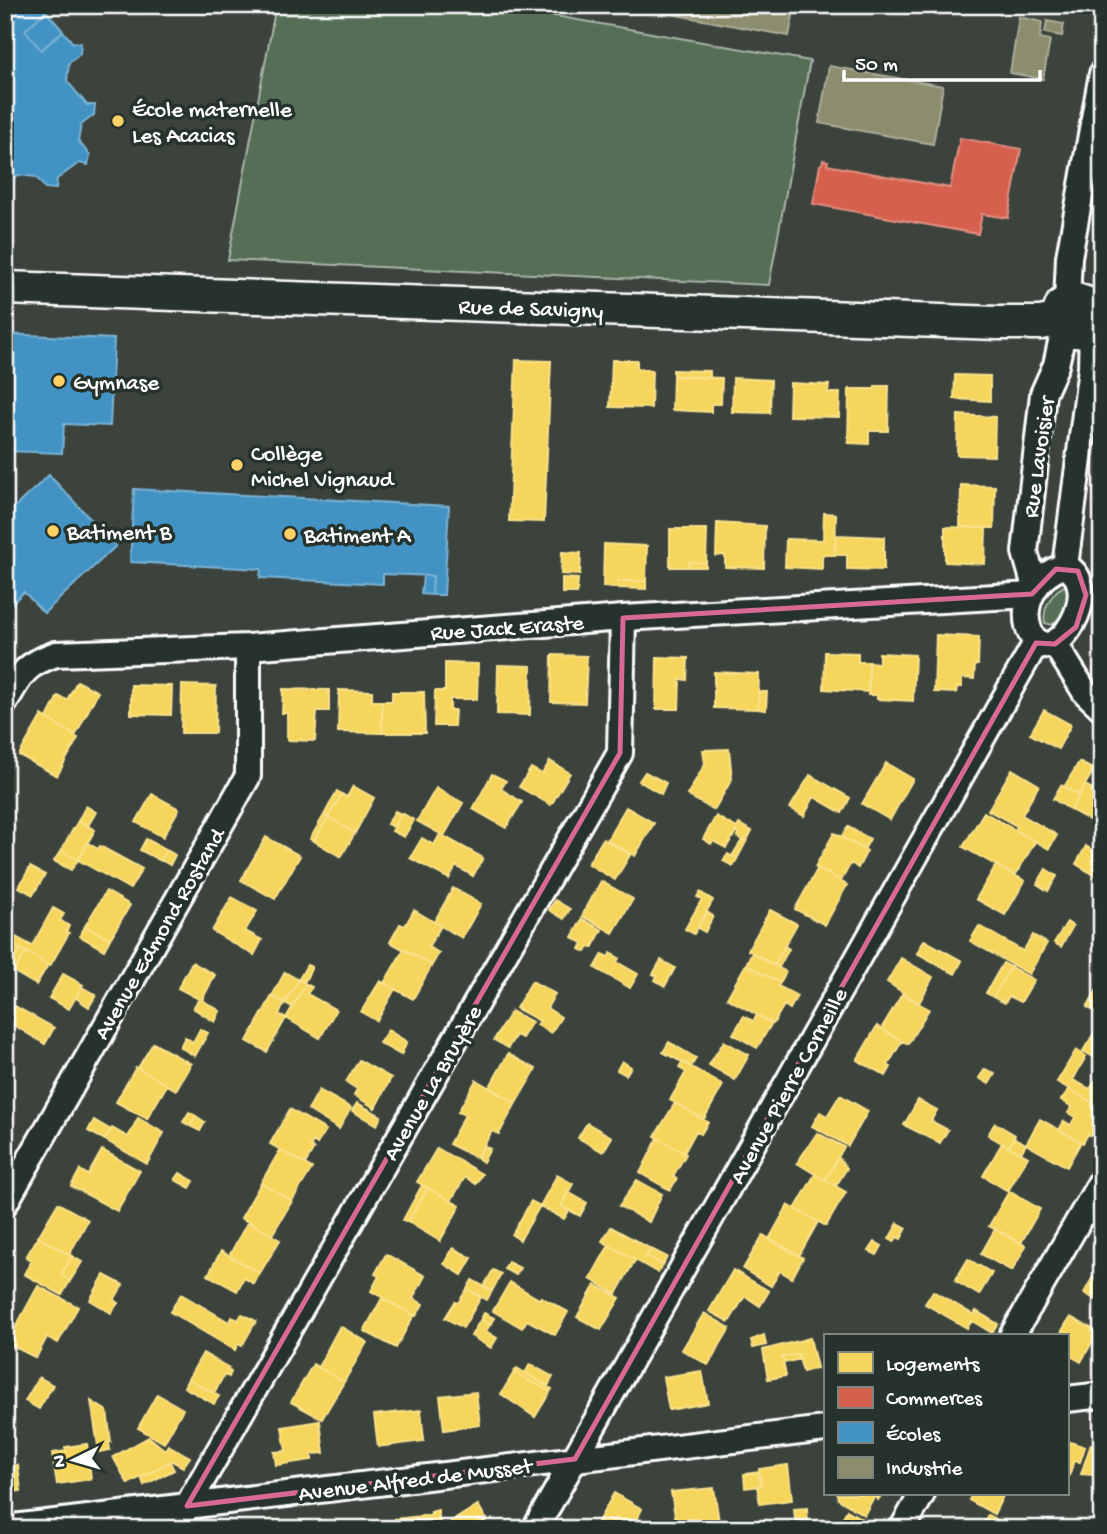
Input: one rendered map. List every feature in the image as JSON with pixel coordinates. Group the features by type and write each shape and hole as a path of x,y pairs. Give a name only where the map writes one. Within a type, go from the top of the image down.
{"street":[{"path":"1080,320 1069,257 1102,74"},
{"name":"Rue de Savigny","path":"5,288 999,323 1080,320"},
{"name":"Rue Lavoisier","path":"1065,566 1091,368 1080,320"},
{"name":"Rue Lavoisier","path":"1033,591 1025,552 1043,394 1080,320"},
{"path":"1065,566 1078,571 1094,595 1076,627 1064,640 1046,642 1033,638 1027,622 1033,591 1044,576 1065,566"},
{"name":"Rue Jack Eraste","path":"5,702 22,673 34,661 55,654 248,647 623,618 1033,591"},
{"name":"Avenue La Bruyère","path":"174,1529 620,753 623,618"},
{"path":"1046,642 1085,692 1102,708"},
{"name":"Avenue Pierre Corneille","path":"536,1529 1046,642"},
{"name":"Avenue Edmond Rostand","path":"5,1203 248,776 248,647"},
{"path":"1013,1334 1102,1180"},
{"path":"1068,1399 1102,1395"},
{"name":"Avenue Alfred de Musset","path":"5,1528 824,1429"},
{"path":"902,1529 921,1496"}],"highlighted area":[{"path":"1056,569 1078,571 1086,595 1076,627 1055,644 1036,643 575,1459 187,1506 620,753 623,618 1032,594"}],"green space":[{"path":"276,5 493,5 810,61 769,285 228,260"},
{"path":"1068,585 1070,596 1063,612 1052,625 1045,623 1045,612 1053,595"}],"building: Logements":[{"path":"516,360 551,361 544,522 509,521"},
{"path":"612,360 637,360 637,369 652,370 651,408 610,407"},
{"path":"673,370 710,371 710,378 673,376"},
{"path":"955,375 990,376 990,401 954,399"},
{"path":"673,376 722,378 721,404 711,404 711,412 672,410"},
{"path":"733,378 771,380 770,413 732,412"},
{"path":"790,383 829,385 828,393 840,393 839,417 789,416"},
{"path":"875,386 889,386 888,431 869,431 869,444 848,443 849,389 875,389"},
{"path":"958,415 995,417 994,456 957,455"},
{"path":"961,485 995,486 994,528 960,527"},
{"path":"824,513 836,514 835,555 822,555 822,569 785,567 786,539 823,540"},
{"path":"717,523 765,526 764,568 725,567 725,555 716,556"},
{"path":"945,527 986,528 985,564 945,562"},
{"path":"670,529 707,529 706,563 689,562 689,567 670,567"},
{"path":"836,535 884,537 884,570 847,569 847,555 835,555"},
{"path":"604,544 647,546 646,581 618,581 618,588 603,587"},
{"path":"562,552 581,553 580,575 561,574"},
{"path":"689,562 706,563 706,567 689,567"},
{"path":"562,578 578,579 577,593 562,593"},
{"path":"618,581 646,581 646,589 618,588"},
{"path":"936,635 979,637 978,665 975,665 974,679 962,678 962,687 957,687 956,693 934,692"},
{"path":"825,652 858,653 858,662 869,662 869,692 824,689"},
{"path":"879,653 915,655 913,701 877,699 877,695 868,695 869,662 879,663"},
{"path":"552,655 587,656 585,703 551,702"},
{"path":"657,657 688,658 687,680 680,679 679,709 656,709"},
{"path":"445,663 478,664 477,699 450,699 450,710 455,710 454,726 434,726 435,691 445,691"},
{"path":"498,665 531,666 530,715 497,714"},
{"path":"714,672 759,674 758,709 714,708"},
{"path":"77,681 98,692 75,736 47,718 58,696 67,700"},
{"path":"131,685 172,686 171,715 131,714"},
{"path":"182,685 216,686 215,733 181,733"},
{"path":"283,689 329,690 329,711 317,711 315,741 287,740 287,713 282,713"},
{"path":"339,690 372,691 372,701 382,701 382,733 338,732"},
{"path":"392,692 424,692 425,733 382,733 382,701 392,701"},
{"path":"758,692 767,692 766,710 758,709"},
{"path":"1044,710 1071,725 1058,749 1030,734"},
{"path":"42,715 78,738 57,776 19,755"},
{"path":"729,749 732,779 714,810 687,795 705,764 703,750"},
{"path":"550,761 570,773 551,805 519,787 531,768 542,774"},
{"path":"1079,762 1094,770 1079,795 1064,787"},
{"path":"886,763 913,779 890,820 862,804"},
{"path":"1012,769 1039,785 1022,815 1057,835 1049,849 1015,830 1017,826 988,810"},
{"path":"645,772 666,783 661,794 639,781"},
{"path":"492,774 506,781 501,789 522,802 506,828 473,809"},
{"path":"810,775 850,798 842,813 814,797 804,816 790,808"},
{"path":"1061,785 1079,795 1071,810 1053,799"},
{"path":"1085,785 1102,794 1102,827 1071,810"},
{"path":"353,786 374,798 355,833 328,817 342,794 347,797"},
{"path":"436,788 463,803 444,836 417,821"},
{"path":"337,791 342,794 328,817 324,815"},
{"path":"152,794 179,809 163,837 136,822"},
{"path":"86,806 96,812 88,826 78,821"},
{"path":"626,807 654,823 635,856 607,840"},
{"path":"395,811 401,814 394,827 387,824"},
{"path":"984,812 1035,842 1015,876 963,847"},
{"path":"402,813 414,820 404,837 392,831"},
{"path":"324,815 328,817 314,841 310,839"},
{"path":"716,816 737,828 739,824 752,831 746,842 737,837 739,834 736,832 726,848 703,839"},
{"path":"328,817 355,833 341,857 314,841"},
{"path":"78,821 95,830 78,860 61,850"},
{"path":"848,827 870,839 864,850 841,837"},
{"path":"834,833 867,851 858,868 851,863 841,881 815,867"},
{"path":"440,834 483,858 473,876 456,866 449,879 410,858 422,838 434,845"},
{"path":"266,837 300,856 275,899 241,880"},
{"path":"146,839 167,850 161,861 140,850"},
{"path":"603,839 630,855 615,880 588,864"},
{"path":"742,840 746,842 737,859 732,856"},
{"path":"88,843 98,849 100,846 142,869 130,889 78,860"},
{"path":"1086,846 1102,856 1094,875 1076,864"},
{"path":"61,850 78,860 71,870 54,861"},
{"path":"167,850 175,855 170,865 161,860"},
{"path":"728,854 737,859 733,866 723,861"},
{"path":"996,865 1025,881 1005,915 976,899"},
{"path":"30,867 45,875 33,895 19,887"},
{"path":"818,868 847,885 825,925 795,909"},
{"path":"1046,869 1057,876 1048,891 1037,884"},
{"path":"601,881 633,899 613,933 582,916"},
{"path":"453,888 481,904 462,938 434,922"},
{"path":"106,891 130,905 110,939 85,926"},
{"path":"700,892 713,900 694,934 685,929 702,899 697,897"},
{"path":"232,897 257,911 245,931 262,940 254,955 212,931"},
{"path":"555,900 570,909 564,919 549,910"},
{"path":"53,908 64,914 60,920 69,926 66,932 69,933 50,966 9,942 12,935 32,946"},
{"path":"414,910 441,926 428,947 439,953 432,965 390,942 400,924 405,926"},
{"path":"770,910 797,924 774,965 748,950"},
{"path":"707,912 713,916 705,932 698,928"},
{"path":"582,919 602,930 592,948 589,947 586,952 580,949 583,943 572,937"},
{"path":"1067,922 1073,926 1061,947 1054,943"},
{"path":"85,926 110,939 104,950 80,936"},
{"path":"979,926 1023,951 1033,935 1047,943 1029,974 970,941"},
{"path":"924,940 962,961 955,974 917,953"},
{"path":"9,942 21,949 17,956 5,949"},
{"path":"785,946 789,949 779,967 774,965"},
{"path":"5,949 17,956 21,949 26,952 14,972 5,967"},
{"path":"404,949 432,965 413,999 384,983"},
{"path":"26,952 48,965 36,985 14,972"},
{"path":"611,953 619,958 617,962 638,974 630,988 595,968 603,954 608,957"},
{"path":"752,953 786,972 780,983 746,964"},
{"path":"901,958 933,977 919,1003 887,982"},
{"path":"661,960 675,968 665,986 655,980 657,976 653,974"},
{"path":"192,962 215,975 202,1000 220,1011 215,1022 193,1008 199,999 178,988"},
{"path":"1003,963 1011,967 993,997 986,993"},
{"path":"746,964 797,996 790,1009 784,1005 773,1024 727,998"},
{"path":"307,965 312,967 305,981 299,979"},
{"path":"1011,967 1034,980 1021,1002 1009,996 1005,1003 993,997"},
{"path":"285,972 299,980 285,1003 272,996"},
{"path":"63,974 83,985 69,1009 49,998"},
{"path":"299,980 306,984 292,1007 285,1003"},
{"path":"380,981 395,989 377,1021 361,1012"},
{"path":"532,981 555,994 547,1008 561,1017 551,1033 537,1025 540,1021 516,1008"},
{"path":"1102,981 1102,1015 1087,1007"},
{"path":"306,984 312,987 307,994 336,1010 320,1038 286,1018"},
{"path":"82,987 96,995 89,1007 76,998"},
{"path":"902,994 929,1009 908,1044 881,1029"},
{"path":"272,996 285,1003 279,1014 286,1018 267,1052 247,1041"},
{"path":"15,1006 54,1028 45,1044 7,1021"},
{"path":"511,1011 532,1022 522,1038 516,1035 508,1048 494,1040"},
{"path":"757,1015 772,1023 757,1048 733,1034 744,1016 753,1021"},
{"path":"1102,1020 1102,1062 1083,1051"},
{"path":"877,1026 902,1041 888,1065 891,1067 886,1076 857,1060"},
{"path":"200,1029 208,1033 195,1056 180,1047 185,1037 193,1042"},
{"path":"388,1030 407,1042 401,1055 379,1043"},
{"path":"724,1041 749,1055 735,1080 709,1065"},
{"path":"669,1042 696,1058 691,1067 663,1052"},
{"path":"153,1043 191,1064 176,1090 138,1068"},
{"path":"1076,1050 1086,1056 1073,1080 1090,1089 1102,1070 1102,1108 1057,1082"},
{"path":"508,1054 536,1069 516,1103 489,1088"},
{"path":"359,1060 391,1078 375,1108 354,1095 357,1089 346,1082"},
{"path":"622,1061 631,1067 626,1075 617,1070"},
{"path":"683,1062 723,1085 704,1119 670,1100 686,1072 679,1068"},
{"path":"136,1067 167,1085 147,1119 116,1102"},
{"path":"985,1069 995,1074 989,1084 979,1078"},
{"path":"476,1080 516,1103 499,1134 492,1131 477,1158 449,1144 465,1115 458,1112"},
{"path":"1069,1089 1102,1108 1102,1121 1093,1137 1088,1134 1083,1143 1059,1130 1064,1121 1071,1125 1075,1117 1068,1113 1072,1107 1061,1100"},
{"path":"319,1090 351,1108 339,1129 308,1110"},
{"path":"840,1095 868,1111 848,1146 812,1126 820,1112 827,1116"},
{"path":"918,1100 937,1110 931,1121 948,1130 940,1143 904,1125"},
{"path":"357,1103 381,1116 377,1125 352,1111"},
{"path":"675,1103 708,1122 701,1134 696,1131 684,1153 655,1136"},
{"path":"290,1109 326,1130 317,1144 313,1141 310,1147 314,1149 305,1164 270,1144"},
{"path":"189,1112 196,1116 190,1126 183,1122"},
{"path":"196,1116 205,1122 200,1131 190,1126"},
{"path":"138,1118 164,1133 147,1164 105,1140 112,1128 128,1137"},
{"path":"1040,1119 1081,1142 1067,1167 1026,1144"},
{"path":"94,1120 111,1130 105,1140 88,1131"},
{"path":"587,1123 612,1137 603,1152 578,1138"},
{"path":"995,1123 1015,1135 1009,1147 988,1135"},
{"path":"817,1133 844,1147 825,1180 797,1163"},
{"path":"658,1138 686,1154 673,1176 677,1179 670,1190 640,1173"},
{"path":"1014,1138 1026,1144 1021,1153 1009,1147"},
{"path":"1002,1143 1028,1157 1008,1191 983,1176"},
{"path":"484,1146 490,1149 483,1162 477,1158"},
{"path":"437,1148 482,1174 476,1184 465,1177 451,1201 417,1182"},
{"path":"102,1150 140,1171 117,1211 71,1186 80,1170 88,1175"},
{"path":"280,1150 312,1168 292,1201 261,1183"},
{"path":"838,1157 847,1168 836,1186 825,1180"},
{"path":"180,1173 194,1181 190,1188 175,1180"},
{"path":"815,1174 846,1192 826,1226 795,1209"},
{"path":"557,1175 573,1184 561,1206 569,1211 564,1219 540,1206"},
{"path":"637,1180 662,1194 649,1222 619,1206"},
{"path":"261,1183 292,1201 272,1235 241,1218"},
{"path":"422,1185 428,1188 408,1222 403,1220"},
{"path":"428,1188 460,1206 440,1241 408,1222"},
{"path":"1009,1191 1040,1209 1021,1243 989,1226"},
{"path":"568,1192 587,1203 580,1216 561,1206"},
{"path":"531,1201 540,1206 520,1240 512,1235"},
{"path":"58,1203 88,1220 69,1255 38,1237"},
{"path":"788,1205 818,1222 799,1256 769,1239"},
{"path":"248,1221 280,1240 260,1273 229,1256"},
{"path":"898,1223 907,1228 901,1239 897,1237 894,1242 889,1239"},
{"path":"611,1227 651,1249 646,1256 663,1265 658,1273 602,1241"},
{"path":"995,1229 1026,1246 1012,1271 981,1254"},
{"path":"763,1235 803,1258 792,1278 780,1271 771,1286 743,1269"},
{"path":"38,1237 72,1256 61,1275 70,1281 62,1295 24,1274 32,1260 26,1257"},
{"path":"875,1242 882,1246 877,1255 869,1251"},
{"path":"609,1245 635,1260 616,1294 590,1279"},
{"path":"453,1248 472,1258 462,1275 444,1264"},
{"path":"651,1249 667,1257 663,1265 646,1256"},
{"path":"221,1251 260,1273 254,1284 244,1278 237,1291 208,1275"},
{"path":"386,1254 425,1276 413,1298 423,1304 416,1316 371,1291 379,1276 375,1274"},
{"path":"72,1256 82,1262 70,1281 61,1275"},
{"path":"968,1259 992,1273 979,1295 955,1281"},
{"path":"1102,1260 1102,1303 1084,1293"},
{"path":"508,1262 520,1268 516,1275 504,1269"},
{"path":"493,1270 501,1274 492,1291 484,1286"},
{"path":"733,1270 769,1291 760,1306 745,1296 729,1322 709,1311"},
{"path":"104,1275 123,1285 114,1300 118,1303 111,1313 90,1300"},
{"path":"472,1280 492,1291 487,1300 467,1289"},
{"path":"510,1282 568,1312 555,1335 527,1320 522,1328 493,1311"},
{"path":"595,1285 620,1298 601,1330 577,1317"},
{"path":"38,1286 78,1307 58,1343 47,1337 36,1358 7,1343"},
{"path":"467,1289 481,1297 463,1328 445,1318"},
{"path":"933,1291 974,1315 976,1311 998,1324 992,1333 972,1321 967,1328 925,1304"},
{"path":"181,1294 229,1322 232,1317 238,1320 242,1314 256,1321 242,1346 238,1344 235,1350 170,1312"},
{"path":"382,1298 414,1315 396,1348 364,1331"},
{"path":"484,1313 494,1318 490,1325 481,1319"},
{"path":"704,1313 730,1328 708,1365 682,1350"},
{"path":"1070,1317 1098,1332 1081,1362 1068,1355 1068,1334 1060,1334"},
{"path":"481,1319 490,1325 486,1331 497,1338 491,1348 471,1336"},
{"path":"340,1326 367,1342 344,1382 318,1367"},
{"path":"764,1335 766,1345 753,1348 751,1340"},
{"path":"810,1338 817,1368 803,1372 798,1354 782,1357 786,1376 768,1379 763,1350"},
{"path":"203,1353 229,1368 227,1370 231,1372 229,1377 224,1375 214,1393 188,1379"},
{"path":"798,1354 800,1359 784,1363 782,1357"},
{"path":"313,1364 344,1382 322,1419 291,1402"},
{"path":"530,1364 553,1377 548,1386 525,1373"},
{"path":"517,1368 552,1389 550,1392 514,1372"},
{"path":"702,1371 708,1403 669,1410 663,1377"},
{"path":"514,1372 550,1392 535,1417 501,1394"},
{"path":"39,1377 53,1385 39,1409 25,1401"},
{"path":"188,1379 219,1396 214,1404 184,1387"},
{"path":"476,1392 480,1425 444,1430 440,1396"},
{"path":"157,1394 183,1409 164,1443 138,1428"},
{"path":"91,1401 107,1411 110,1450 99,1452"},
{"path":"421,1410 424,1441 378,1447 374,1415"},
{"path":"320,1421 324,1453 312,1454 312,1460 276,1465 274,1452 286,1451 282,1427"},
{"path":"149,1437 165,1450 168,1445 190,1457 183,1467 172,1461 128,1484 113,1457"},
{"path":"1068,1441 1085,1447 1080,1462 1074,1461 1069,1476"},
{"path":"87,1444 91,1479 57,1484 52,1453 66,1451 65,1447"},
{"path":"1091,1444 1102,1447 1094,1475 1081,1474"},
{"path":"170,1462 174,1470 144,1485 141,1477"},
{"path":"18,1465 21,1491 5,1493 5,1467"},
{"path":"788,1465 792,1500 760,1504 757,1486 761,1486 759,1469"},
{"path":"759,1472 761,1486 745,1488 744,1474"},
{"path":"714,1488 719,1522 677,1528 671,1492"},
{"path":"614,1493 642,1509 632,1529 595,1527"},
{"path":"837,1496 881,1496 878,1500 874,1497 864,1515"},
{"path":"971,1496 1003,1496 994,1514 969,1500"},
{"path":"478,1505 487,1520 484,1521 488,1529 452,1529 449,1523"},
{"path":"807,1508 808,1521 822,1529 796,1529 794,1509"},
{"path":"438,1510 441,1529 396,1529 395,1519 432,1515 431,1512"},
{"path":"847,1510 872,1525 870,1529 848,1529 849,1527 840,1522"},
{"path":"988,1515 1014,1529 997,1529 984,1521"}],"building: Commerces":[{"path":"960,138 1021,149 1008,218 982,214 978,234 813,204 823,160 828,161 827,165 950,188"}],"building: Écoles":[{"path":"5,5 41,5 46,11 25,30 41,50 63,31 72,42 81,43 80,54 69,63 67,81 87,105 95,105 94,115 81,125 78,141 90,155 88,165 79,163 57,179 56,189 45,188 36,177 18,175 5,185"},
{"path":"46,11 63,31 41,50 25,30"},
{"name":"Gymnase","path":"5,334 114,339 110,426 64,424 62,453 5,451"},
{"name":"Batiment B","path":"49,475 116,546 44,613 24,592 5,610 5,516"},
{"name":"Batiment A","path":"134,489 449,506 444,595 432,595 433,576 383,574 383,584 260,578 261,569 130,562"},
{"path":"423,576 433,576 432,595 421,594"}],"building: Industrie":[{"path":"622,5 795,5 789,36"},
{"path":"1019,17 1042,22 1040,38 1050,40 1043,79 1010,73"},
{"path":"1047,21 1064,24 1062,36 1045,33"},
{"path":"829,66 943,86 933,144 819,123"}],"place":[{"name":"École maternelle Les Acacias","path":"118,121"},
{"name":"Gymnase","path":"59,381"},
{"name":"Collège Michel Vignaud","path":"237,465"},
{"name":"Batiment B","path":"53,531"},
{"name":"Batiment A","path":"290,534"}]}
